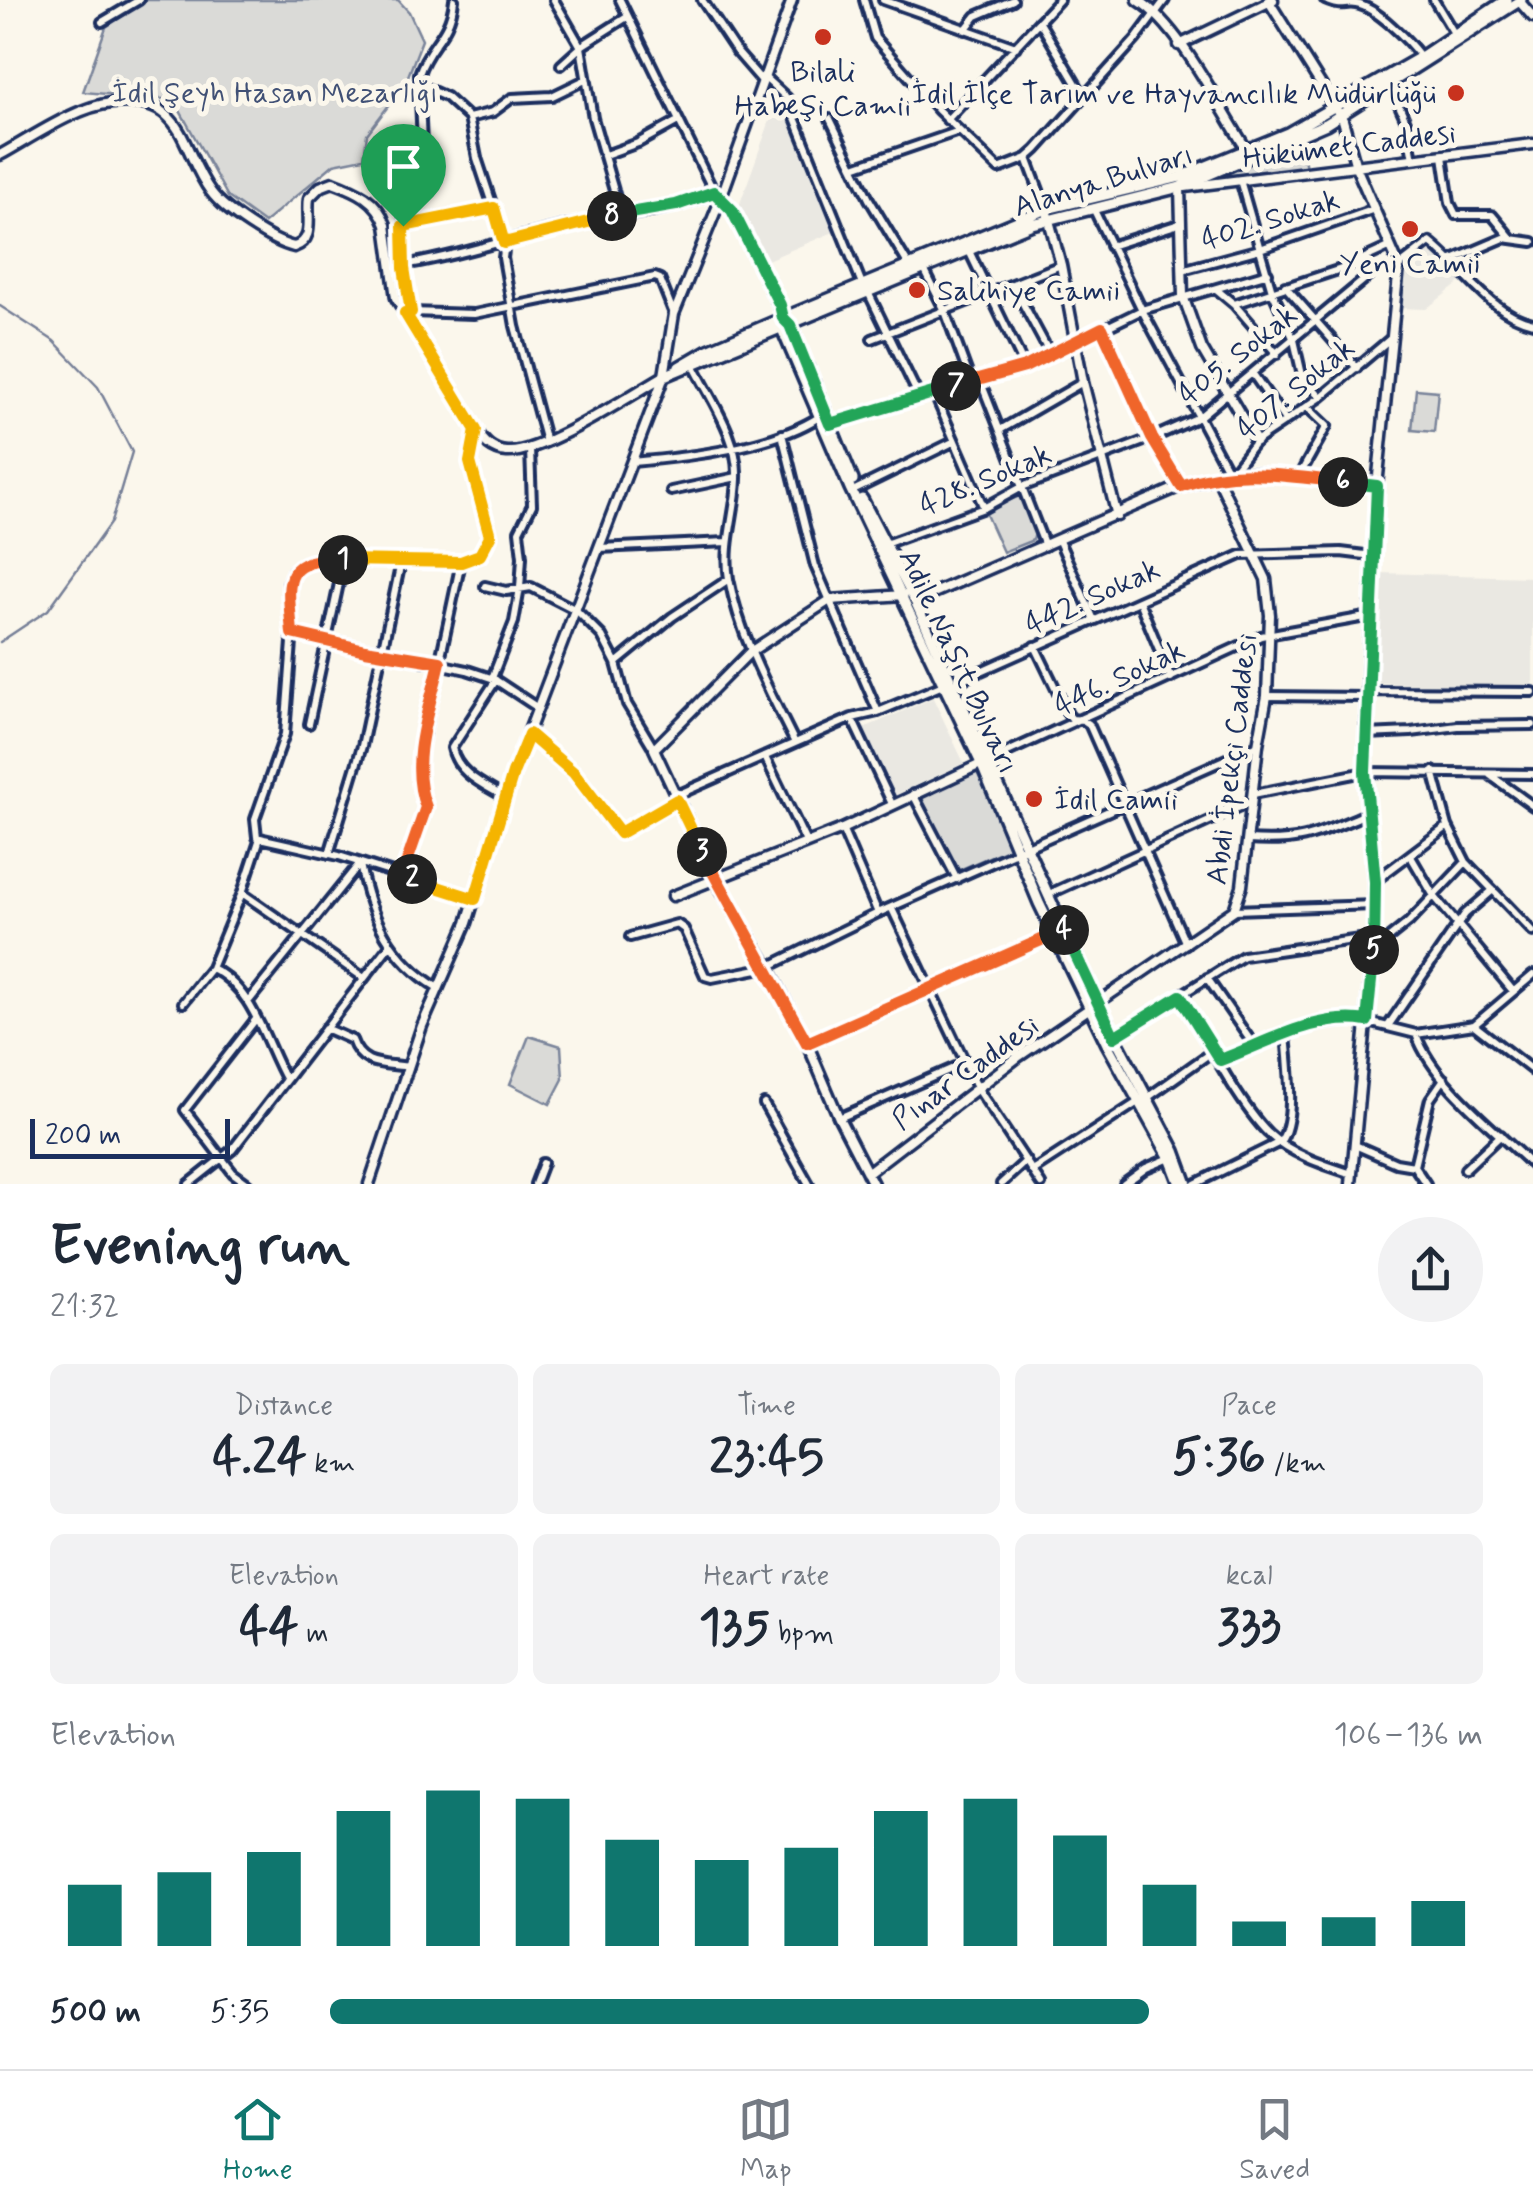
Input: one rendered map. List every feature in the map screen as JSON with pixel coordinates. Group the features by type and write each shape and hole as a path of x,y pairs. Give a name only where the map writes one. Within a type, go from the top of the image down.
{"main road":[{"name":"Alanya Bulvarı","path":"785,324 908,264 1046,214 1180,182 1338,113 1506,0"},
{"name":"Alanya Bulvarı","path":"865,288 924,269 1046,214 1092,207 1180,182 1338,113 1390,85 1520,1"},
{"path":"664,376 785,324"},
{"path":"664,376 708,350 785,324"},
{"name":"Adile Naşit Bulvarı","path":"785,324 824,420 1094,1007 1187,1184"},
{"name":"Adile Naşit Bulvarı","path":"824,420 915,601 948,684"},
{"name":"Adile Naşit Bulvarı","path":"1021,850 1047,894 1060,932"},
{"name":"Adile Naşit Bulvarı","path":"1094,1007 1114,1037 1142,1100 1175,1152 1187,1184"}],"street":[{"path":"102,22 139,0"},
{"path":"408,313 404,201 422,144 422,64 452,22 454,0"},
{"path":"554,0 581,47 585,80 620,215"},
{"path":"620,0 717,195 732,210 780,305 785,324"},
{"path":"702,0 736,50 762,79 787,98 865,288 919,398"},
{"path":"369,1184 438,988 458,948 529,734 664,376 674,314 792,0"},
{"path":"864,0 875,38 948,120 999,168 1027,158 1165,0"},
{"path":"883,0 1016,47"},
{"path":"965,30 976,16 1013,0"},
{"path":"948,120 1059,0"},
{"path":"1138,0 1156,13 1247,150"},
{"path":"1325,0 1341,6 1361,6 1396,30 1421,57"},
{"path":"1434,0 1455,35"},
{"path":"1179,45 1270,1 1348,133 1372,210 1399,266 1377,486 1367,694 1366,814 1375,882 1374,950 1351,1179 1280,1142 1259,1122 1180,996"},
{"path":"1520,1 1533,17"},
{"path":"561,64 627,17"},
{"path":"1039,21 1084,97"},
{"path":"470,118 493,112 512,98 552,96 585,80"},
{"path":"419,85 446,97 470,118 477,158 504,243 512,304 546,442"},
{"path":"1390,85 1406,120 1413,160"},
{"path":"0,155 86,110 113,102 148,106 169,116 180,130 211,192 282,244 294,247 306,240 309,198 327,183 369,198 386,224 396,298 484,442 501,452 530,449 546,442 664,376"},
{"path":"830,119 908,264"},
{"path":"606,155 678,121"},
{"path":"854,167 959,131"},
{"name":"Hükümet Caddesi","path":"1180,182 1356,168 1533,144"},
{"path":"1443,156 1450,203 1456,215 1486,213 1511,238"},
{"path":"1027,158 1062,266 1084,382 1117,516"},
{"path":"1240,180 1272,291 1294,340 1302,374 1321,397"},
{"path":"1180,182 1183,296 1202,348 1256,442"},
{"path":"404,265 452,258 552,229 717,195"},
{"path":"1092,207 1230,475"},
{"path":"403,226 494,208"},
{"name":"402. Sokak","path":"1182,270 1260,249 1372,210"},
{"path":"1110,246 1180,224"},
{"path":"1450,261 1511,238 1533,242"},
{"path":"1399,266 1430,242 1498,306 1531,320"},
{"path":"1234,304 1340,269 1389,247"},
{"path":"968,251 1025,367"},
{"name":"405. Sokak","path":"1102,455 1199,417 1371,274 1365,258"},
{"path":"872,338 1062,266"},
{"path":"924,269 1000,430 1044,546"},
{"path":"632,462 735,446 1025,367 1142,310 1268,273"},
{"path":"408,313 474,314 655,276 660,279 674,314"},
{"path":"1013,285 1050,354"},
{"path":"1285,286 1357,368"},
{"path":"1216,288 1277,354"},
{"path":"1102,328 1152,438 1181,486"},
{"name":"407. Sokak","path":"1230,475 1256,442 1321,397 1390,339"},
{"path":"694,366 735,446 738,477 727,542 729,579 750,652 794,743"},
{"path":"1253,374 1285,420"},
{"path":"1000,430 1084,382"},
{"path":"934,393 984,508"},
{"path":"1298,478 1327,426 1307,407"},
{"path":"475,899 360,862 260,838 254,830 285,734 292,633 288,583 293,572 312,561 461,562 480,555 490,536 470,462 476,430"},
{"path":"782,434 816,566 878,712"},
{"path":"857,489 954,442"},
{"path":"506,798 470,776 458,764 452,748 494,679 514,622 522,557 519,532 532,505 530,449"},
{"name":"428. Sokak","path":"885,544 984,508 1022,487 1102,455"},
{"path":"915,601 1181,486 1217,476 1250,472 1377,486"},
{"name":"Abdi İpekçi Caddesi","path":"1094,1007 1234,910 1242,886 1267,696 1270,634 1266,580 1217,476"},
{"path":"670,490 738,477"},
{"path":"1059,541 1094,620"},
{"path":"599,548 727,542"},
{"name":"442. Sokak","path":"529,734 574,773 620,833 676,798 794,743 948,684 1241,555 1341,552 1373,556"},
{"path":"309,724 344,560"},
{"path":"329,854 362,746 402,562"},
{"path":"402,876 426,807 421,794 419,758 461,562"},
{"path":"616,662 672,617 729,579"},
{"path":"485,586 506,591 531,587 552,595 576,610 602,636 616,662 627,704 654,749 716,881 768,967 807,1043 872,1183"},
{"path":"654,749 750,652 830,600 904,595"},
{"path":"1139,600 1171,678"},
{"name":"446. Sokak","path":"984,762 1270,634 1370,616"},
{"path":"292,633 440,662 494,679 539,709"},
{"path":"1035,646 1072,720 1089,724 1186,944"},
{"path":"1267,696 1533,692"},
{"path":"852,718 892,804"},
{"path":"1366,734 1458,726 1533,726"},
{"path":"630,937 677,924 684,929 705,976 768,967 878,913 1258,745"},
{"path":"765,757 806,842"},
{"path":"672,896 842,828 984,762"},
{"path":"1433,771 1448,826 1466,862 1532,927"},
{"path":"1047,894 1253,798 1365,772 1533,774"},
{"path":"1489,774 1533,806"},
{"path":"913,794 956,879"},
{"path":"1248,840 1302,840 1366,814"},
{"path":"1375,882 1448,826"},
{"path":"842,828 878,913"},
{"path":"184,1002 211,968 260,838"},
{"path":"1410,854 1434,896 1514,991"},
{"path":"248,1002 360,862"},
{"path":"360,862 364,882 390,945 402,964 438,988"},
{"path":"1374,950 1466,862"},
{"path":"1388,1026 1457,924 1492,890"},
{"path":"242,893 364,978"},
{"path":"1234,910 1375,906"},
{"path":"892,908 978,1089 1040,1184"},
{"path":"807,1043 1060,932"},
{"path":"1114,1037 1243,956 1374,937"},
{"path":"189,1184 232,1150 390,945"},
{"path":"211,968 248,1002 286,1080"},
{"path":"1220,1060 1309,1025 1356,1019 1416,1034 1474,1025 1533,975"},
{"path":"1207,978 1255,1048"},
{"name":"Pınar Caddesi","path":"867,1172 1018,1057 1094,1007"},
{"path":"248,1184 221,1158 185,1110 256,1019"},
{"path":"1474,1025 1533,1071"},
{"path":"325,1028 352,1040 363,1060 409,1067"},
{"path":"1187,1184 1280,1142 1285,1136 1289,1117 1286,1034"},
{"path":"1416,1034 1425,1055 1444,1079 1533,1166"},
{"path":"1032,1170 1213,1051"},
{"path":"839,1118 965,1062"},
{"path":"1414,1166 1430,1099 1444,1079"},
{"path":"764,1104 809,1184"},
{"path":"1465,1169 1501,1135"},
{"path":"1355,1145 1414,1166 1426,1184"},
{"path":"1124,1184 1146,1168 1170,1158"},
{"path":"1001,1184 1026,1161"},
{"path":"535,1184 543,1163"}],"shaded area":[{"path":"785,103 836,231 765,261 738,209 776,104"},
{"path":"1431,245 1462,281 1426,309 1399,308 1401,276"},
{"path":"1533,552 1533,687 1392,687 1391,683 1377,683 1378,573 1532,577"},
{"path":"933,698 964,763 895,795 862,729"}],"green space":[{"name":"İdil Şeyh Hasan Mezarlığı","path":"146,0 398,0 409,12 422,40 405,84 367,134 364,158 334,164 264,223 228,197 174,100 83,92 106,27"},
{"path":"1301,142 1306,168 1217,179 1215,176"},
{"path":"1416,389 1438,391 1434,432 1412,430"},
{"path":"1020,496 1035,534 1033,540 1003,552 984,510"},
{"path":"977,772 1012,847 957,871 921,798"},
{"path":"529,1036 561,1046 563,1079 550,1104 510,1084"}],"waterway":[{"path":"0,306 54,341 98,387 132,452 111,522 48,610 0,642"}],"place":[{"name":"Bilali Habeşi Camii","path":"823,37"},
{"name":"İdil İlçe Tarım ve Hayvancılık Müdürlüğü","path":"1456,93"},
{"name":"Yeni Camii","path":"1410,229"},
{"name":"Salihiye Camii","path":"917,290"},
{"name":"İdil Camii","path":"1034,799"}],"route":[{"path":"714,192 732,210 783,318 790,325 830,424 1025,367 1102,328 1152,438 1181,486 1214,476 1250,472 1377,486 1365,772 1375,882 1367,1021 1309,1025 1220,1060 1180,996 1114,1037 1064,930 807,1043 768,967 716,881 677,800 620,833 574,773 529,734 513,773 475,899 402,876 426,807 421,794 419,758 440,662 292,633 288,583 293,572 312,561 461,562 486,549 490,536 470,462 476,430 405,313 411,312 402,248 403,226 494,208 504,243 552,229 676,205 714,192"}]}
